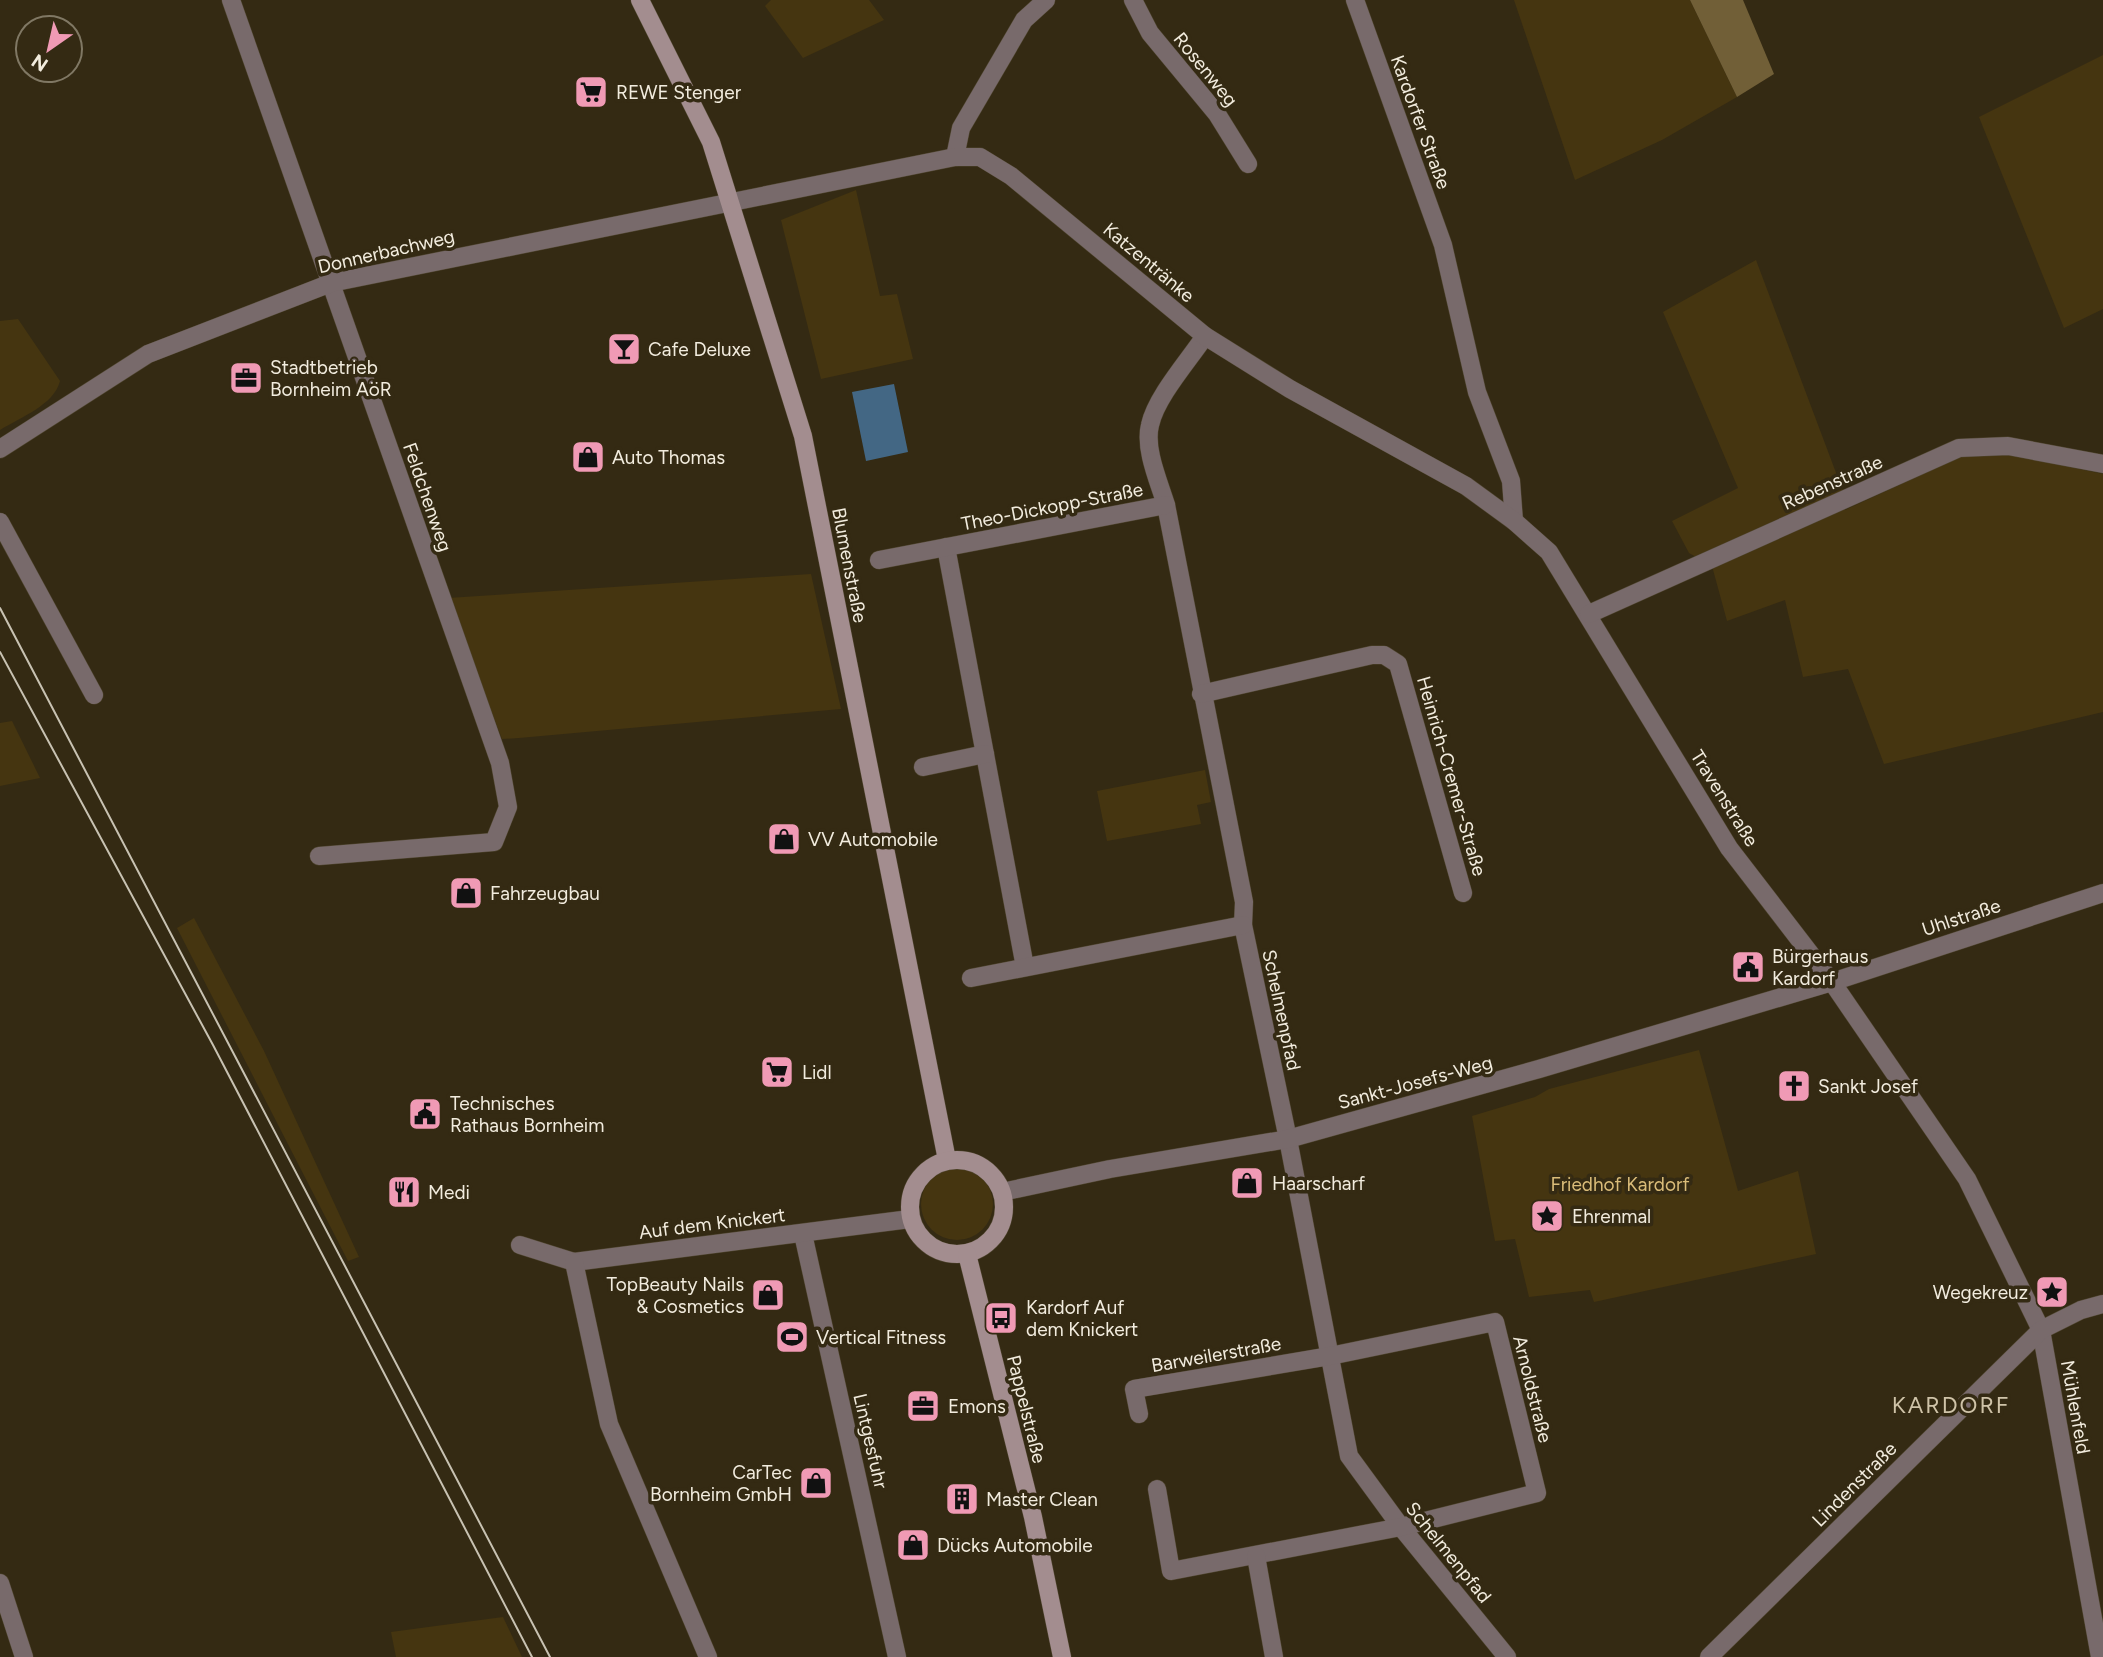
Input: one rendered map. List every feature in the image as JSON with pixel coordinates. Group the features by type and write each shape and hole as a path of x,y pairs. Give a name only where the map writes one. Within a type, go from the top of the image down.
{"main road":[{"name":"Blumenstraße","path":"640,0 691,97 731,201 803,436 947,1160"},
{"path":"947,1160 963,1160 980,1165 994,1177 1002,1192 1005,1212 998,1231 986,1245 967,1254 947,1254 928,1245 917,1234 911,1219 909,1201 916,1182 933,1166 947,1160"},
{"name":"Pappelstraße","path":"967,1254 1033,1517 1062,1657"}],"street":[{"name":"Feldchenweg","path":"231,0 500,763 508,807 494,842 318,856"},
{"path":"955,156 961,128 1024,20 1046,0"},
{"name":"Rosenweg","path":"1133,0 1150,33 1217,114 1248,164"},
{"name":"Kardorfer Straße","path":"1355,0 1447,259 1477,392 1511,481 1514,521"},
{"name":"Katzentränke","path":"731,201 955,156 979,157 1012,176 1205,336 1290,389 1466,486 1514,521"},
{"name":"Donnerbachweg","path":"0,449 148,354 331,282 731,201"},
{"name":"Schelmenpfad","path":"1205,336 1158,407 1149,425 1150,446 1166,505 1244,902 1243,925 1288,1139 1349,1456 1401,1527 1507,1657"},
{"name":"Rebenstraße","path":"1588,614 1959,448 2008,446 2103,464"},
{"name":"Theo-Dickopp-Straße","path":"880,560 1166,505"},
{"name":"Travenstraße","path":"1514,521 1549,552 1729,848 1832,982 1967,1179 2041,1330"},
{"path":"0,522 94,695"},
{"name":"Theo-Dickopp-Straße","path":"946,547 1025,967"},
{"name":"Heinrich-Cremer-Straße","path":"1201,694 1372,655 1392,659 1398,664 1464,893"},
{"path":"923,767 985,754"},
{"name":"Uhlstraße","path":"1832,982 2103,893"},
{"path":"971,978 1243,925"},
{"name":"Sankt-Josefs-Weg","path":"1002,1192 1110,1169 1288,1139 1539,1069 1832,982"},
{"name":"Auf dem Knickert","path":"520,1245 574,1262 911,1219"},
{"name":"Lintgesfuhr","path":"803,1234 897,1657"},
{"path":"574,1262 608,1424 708,1657"},
{"name":"Lindenstraße","path":"1709,1657 2041,1330 2081,1310 2103,1304"},
{"name":"Arnoldstraße","path":"1330,1356 1495,1322 1537,1493 1401,1527"},
{"name":"Mühlenfeld","path":"2041,1330 2099,1657"},
{"name":"Barweilerstraße","path":"1139,1414 1134,1390 1330,1356"},
{"path":"1157,1489 1171,1571 1401,1527"},
{"path":"1256,1556 1274,1657"},
{"path":"0,1583 24,1657"}],"green space":[{"path":"771,0 869,0 884,20 803,58 765,6"},
{"path":"1514,0 1690,0 1737,97 1662,140 1575,180"},
{"path":"2103,55 2103,309 2064,328 1979,117"},
{"path":"856,190 880,296 897,294 913,359 821,379 781,220"},
{"path":"1756,260 1844,494 1845,510 1962,456 2003,453 2103,474 2103,712 1884,764 1848,669 1803,677 1785,600 1727,621 1712,566 1689,553 1672,521 1738,488 1663,312"},
{"path":"18,319 60,381 57,389 44,404 0,430 0,321"},
{"path":"811,574 841,709 519,738 502,739 448,598"},
{"path":"12,721 40,778 0,786 0,723"},
{"path":"1205,770 1211,802 1197,805 1201,824 1107,841 1097,791"},
{"path":"194,918 264,1051 359,1257 348,1261 177,928"},
{"name":"Friedhof Kardorf","path":"1699,1050 1738,1191 1798,1171 1816,1254 1594,1302 1590,1290 1529,1297 1515,1239 1495,1241 1472,1116 1535,1097 1549,1089"},
{"path":"957,1168 977,1174 987,1184 993,1204 987,1224 977,1234 957,1240 937,1234 927,1224 921,1204 927,1184 937,1174"},
{"path":"503,1617 522,1657 396,1657 391,1632"}],"shaded area":[{"path":"1690,0 1743,0 1774,74 1737,97"}],"water":[{"path":"894,384 908,452 866,461 852,392"}],"tram line":[{"path":"0,608 550,1657"},
{"path":"0,652 213,1045 532,1657"}],"place":[{"name":"REWE Stenger","path":"591,92"},
{"name":"Cafe Deluxe","path":"624,349"},
{"name":"Stadtbetrieb Bornheim AöR","path":"246,378"},
{"name":"Auto Thomas","path":"588,457"},
{"name":"VV Automobile","path":"784,839"},
{"name":"Fahrzeugbau","path":"466,893"},
{"name":"Bürgerhaus Kardorf","path":"1748,967"},
{"name":"Lidl","path":"777,1072"},
{"name":"Sankt Josef","path":"1794,1086"},
{"name":"Technisches Rathaus Bornheim","path":"425,1114"},
{"name":"Haarscharf","path":"1247,1183"},
{"name":"Medi","path":"404,1192"},
{"name":"Ehrenmal","path":"1547,1216"},
{"name":"Wegekreuz","path":"2052,1292"},
{"name":"TopBeauty Nails & Cosmetics","path":"768,1295"},
{"name":"Kardorf Auf dem Knickert","path":"1001,1318"},
{"name":"Vertical Fitness","path":"792,1337"},
{"name":"Emons","path":"923,1406"},
{"name":"CarTec Bornheim GmbH","path":"816,1483"},
{"name":"Master Clean","path":"962,1499"},
{"name":"Dücks Automobile","path":"913,1545"}],"district":[{"name":"KARDORF","path":"1951,1405"}]}
